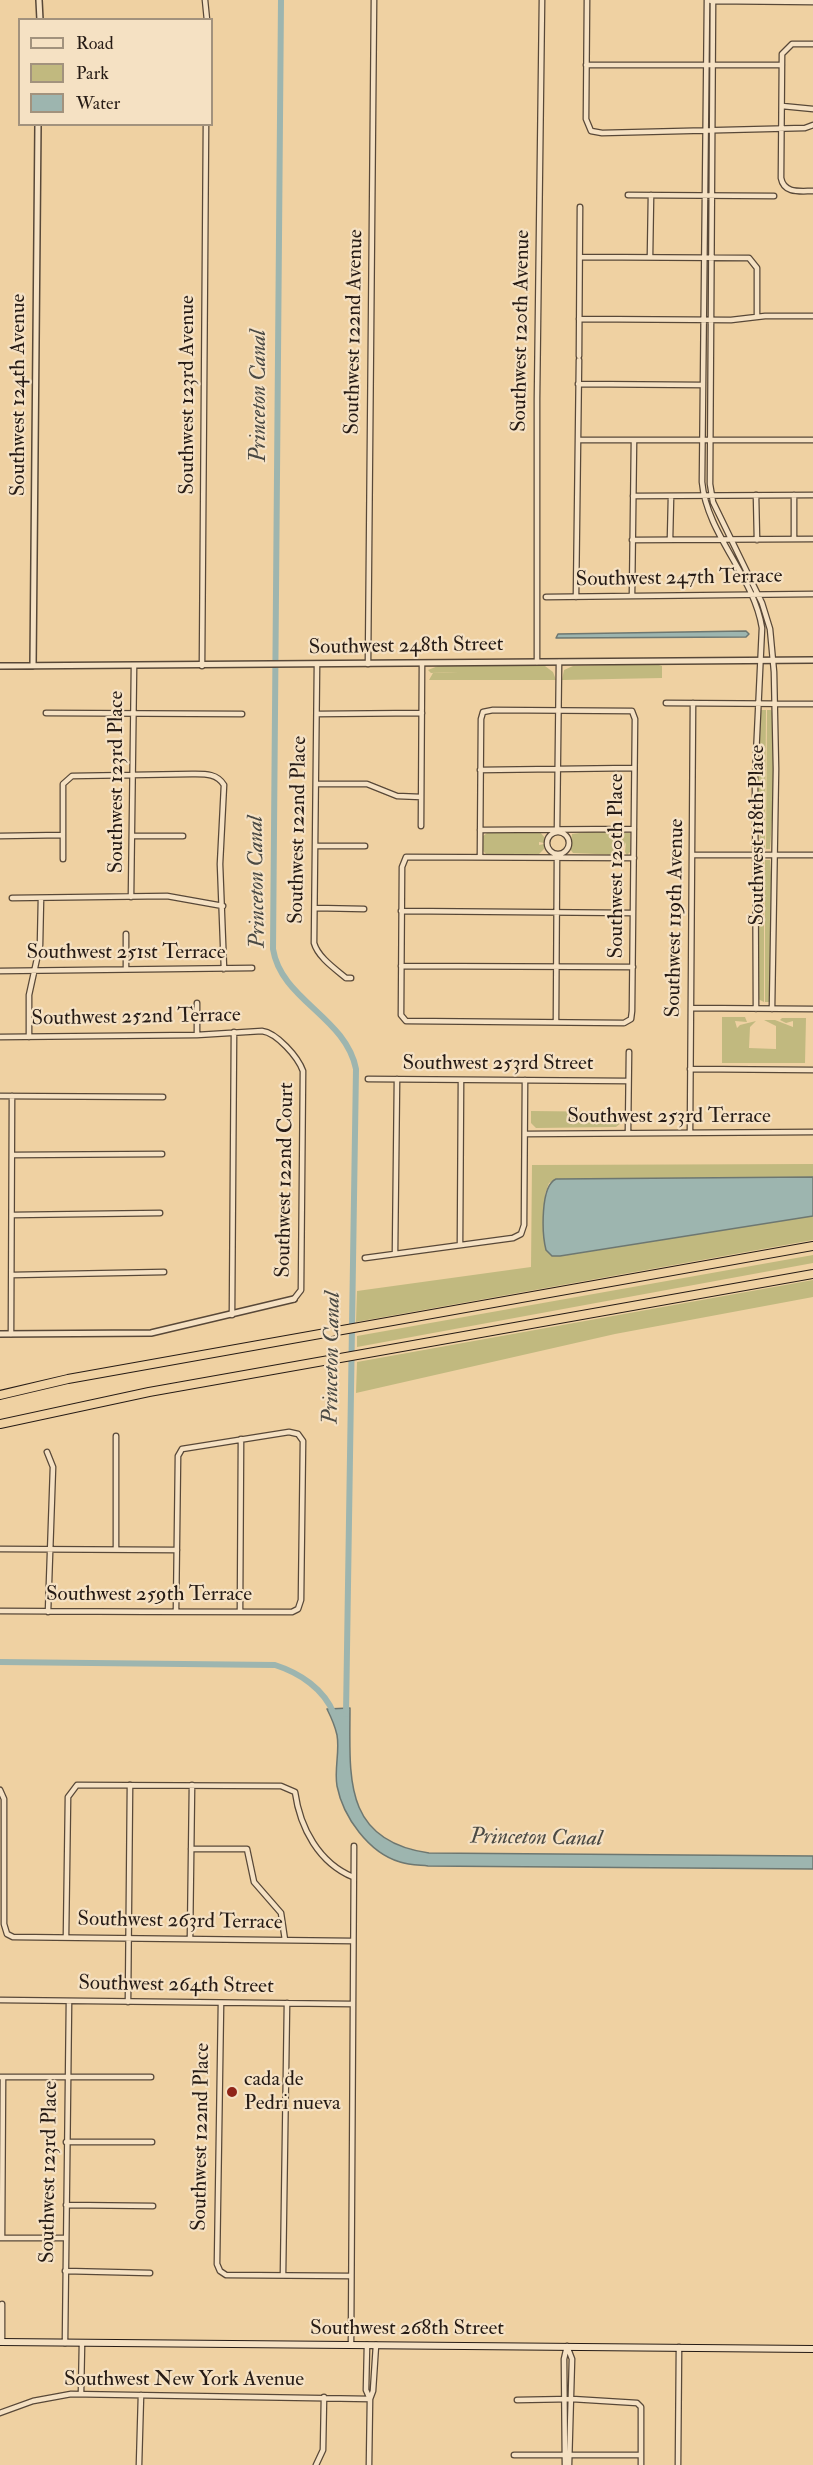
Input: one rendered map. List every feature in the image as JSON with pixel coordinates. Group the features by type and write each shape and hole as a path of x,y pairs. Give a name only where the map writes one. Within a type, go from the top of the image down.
{"highway":[{"path":"0,1395 68,1379 813,1246"},
{"path":"0,1424 67,1408 813,1274"}],"main road":[{"name":"Southwest 268th Street","path":"1,2342 813,2349"}],"street":[{"path":"39,0 40,18"},
{"path":"205,0 207,18"},
{"name":"Southwest 122nd Avenue","path":"368,664 374,0"},
{"name":"Southwest 120th Avenue","path":"537,662 537,399 542,0"},
{"path":"587,0 586,119 591,130 602,133 713,132 805,128 813,125"},
{"path":"710,0 813,2"},
{"path":"704,497 702,441 706,65 710,0"},
{"path":"710,0 714,65 711,496"},
{"path":"813,44 787,47 783,52 781,180 786,188 813,190"},
{"path":"586,65 782,65"},
{"path":"782,106 813,108"},
{"name":"Southwest 124th Avenue","path":"33,666 38,126"},
{"name":"Southwest 123rd Avenue","path":"202,666 206,126"},
{"path":"628,195 774,196"},
{"path":"650,257 651,195"},
{"path":"576,597 580,207"},
{"path":"580,257 747,258 755,263 758,270 757,317"},
{"path":"579,319 711,320 813,316"},
{"path":"578,384 703,385"},
{"path":"578,440 813,440"},
{"path":"632,596 634,440"},
{"path":"756,495 757,540"},
{"path":"794,495 794,539"},
{"path":"633,496 813,495"},
{"name":"Southwest 118th Place","path":"711,496 768,619 772,660 776,784 772,1009"},
{"path":"670,540 671,497"},
{"name":"Southwest 118th Place","path":"704,497 751,595 762,628 755,777 756,1009"},
{"path":"633,540 813,539"},
{"name":"Southwest 247th Terrace","path":"546,597 813,594"},
{"name":"Southwest 248th Street","path":"0,666 134,667 813,660"},
{"path":"557,831 559,662"},
{"path":"421,826 422,663"},
{"name":"Southwest 122nd Place","path":"317,664 314,940 317,950 346,978 351,978"},
{"name":"Southwest 123rd Place","path":"131,897 134,836 132,774 134,667"},
{"path":"666,703 813,704"},
{"name":"Southwest 119th Avenue","path":"690,1133 693,703"},
{"path":"480,857 481,719 483,712 558,709"},
{"name":"Southwest 120th Place","path":"556,1022 624,1023 632,1018 634,858 633,713 626,709 558,709"},
{"path":"46,713 242,714"},
{"path":"317,714 422,713"},
{"path":"480,770 634,768"},
{"path":"63,859 63,784 67,778 132,774 211,774 221,779 224,784 220,864 224,969"},
{"path":"316,784 367,784 399,796 421,797"},
{"path":"480,830 634,829"},
{"path":"557,831 549,836 546,844 557,856"},
{"path":"557,831 564,834 569,842 566,851 557,856"},
{"path":"0,836 63,835"},
{"path":"134,836 183,836"},
{"path":"316,846 365,846"},
{"path":"693,855 813,855"},
{"path":"557,856 556,1022 406,1021 401,1015 402,867 405,858 557,856 634,858"},
{"path":"12,898 167,896 223,906"},
{"path":"29,1037 29,995 40,945 41,898"},
{"path":"315,908 364,909"},
{"path":"401,911 633,913"},
{"path":"126,934 126,969"},
{"path":"401,966 633,967"},
{"name":"Southwest 251st Terrace","path":"0,971 252,968"},
{"path":"197,1003 197,1035"},
{"path":"691,1008 813,1009"},
{"path":"232,1315 234,1032"},
{"name":"Southwest 252nd Terrace","path":"0,1037 197,1035 234,1032 272,1034"},
{"name":"Southwest 122nd Court","path":"272,1034 297,1060 303,1071 301,1290 294,1299"},
{"path":"628,1133 629,1052"},
{"path":"690,1069 813,1070"},
{"name":"Southwest 253rd Street","path":"368,1079 628,1081"},
{"path":"395,1254 397,1079"},
{"path":"460,1245 461,1080"},
{"path":"364,1258 513,1238 521,1233 524,1225 525,1080"},
{"path":"0,1096 163,1097"},
{"path":"11,1334 12,1096"},
{"name":"Southwest 253rd Terrace","path":"525,1134 813,1132"},
{"path":"12,1155 162,1154"},
{"path":"13,1215 160,1213"},
{"path":"12,1275 164,1272"},
{"path":"0,1334 151,1333 294,1299"},
{"name":"Southwest 259th Terrace","path":"0,1611 292,1612 298,1609 301,1600 303,1440 298,1434 289,1432 241,1438"},
{"path":"116,1436 116,1550"},
{"path":"176,1612 178,1456 182,1449 241,1438 240,1612"},
{"path":"47,1452 53,1467 53,1528 49,1549 48,1612"},
{"path":"0,1549 177,1550"},
{"path":"66,1937 68,1797 77,1785 281,1786 288,1788 295,1792 304,1826 326,1861 336,1870 353,1877"},
{"path":"128,2002 130,1785"},
{"path":"190,1939 192,1785"},
{"name":"Southwest 263rd Terrace","path":"0,1790 4,1799 4,1924 7,1934 13,1937 353,1941"},
{"path":"351,2345 354,1846"},
{"path":"191,1849 247,1849 255,1882 281,1913 285,1940"},
{"name":"Southwest 264th Street","path":"0,2000 352,2004"},
{"name":"Southwest 123rd Place","path":"65,2343 69,2001"},
{"name":"Southwest 122nd Place","path":"221,2003 217,2264 220,2271 226,2275 283,2275"},
{"path":"286,2003 283,2275 351,2276"},
{"path":"65,2238 1,2238 2,2077 151,2077"},
{"path":"66,2142 152,2142"},
{"path":"66,2205 153,2206"},
{"path":"65,2271 150,2273"},
{"path":"1,2342 2,2304"},
{"path":"81,2394 82,2343"},
{"path":"367,2345 366,2390 370,2399"},
{"path":"369,2465 370,2399 373,2391 376,2345"},
{"path":"567,2346 564,2359 567,2465"},
{"path":"567,2346 572,2359 572,2399 567,2455"},
{"path":"678,2465 679,2347"},
{"name":"Southwest New York Avenue","path":"0,2413 45,2398 81,2394 370,2399"},
{"path":"139,2465 141,2395"},
{"path":"316,2465 323,2450 324,2397"},
{"path":"517,2400 572,2399 638,2403 641,2407 641,2465"},
{"path":"513,2455 640,2454"}],"green space":[{"path":"656,664 662,666 662,678 562,680 564,670 573,666"},
{"path":"438,666 545,666 553,672 556,680 429,680 433,673 458,672 431,673 428,670"},
{"path":"761,710 766,710 765,849 760,849 759,846 761,822 757,788"},
{"path":"767,710 771,710 772,713 774,790 770,849 766,849"},
{"path":"594,831 630,833 630,852 627,855 625,852 626,842 620,855 573,853 570,849 572,834"},
{"path":"540,832 545,838 544,843 539,842 539,845 544,844 544,849 539,854 486,854 483,851 482,837 487,833"},
{"path":"761,860 764,860 764,1002 758,999 757,909"},
{"path":"765,860 770,860 773,910 769,1002 765,1002"},
{"path":"722,1017 745,1017 747,1022 735,1021 737,1028 756,1021 750,1027 749,1048 776,1049 776,1026 764,1020 775,1020 793,1027 793,1021 786,1023 780,1020 782,1018 806,1018 805,1063 722,1063"},
{"path":"531,1111 622,1112 621,1123 616,1127 536,1128 531,1123"},
{"path":"813,1164 813,1177 556,1179 549,1183 545,1194 545,1244 561,1256 813,1216 813,1240 356,1322 357,1291 531,1267 532,1165"},
{"path":"813,1255 813,1263 357,1347 357,1336"},
{"path":"813,1280 813,1297 615,1334 356,1393 357,1362"}],"water":[{"path":"746,631 749,634 746,637 556,638 558,634"},
{"path":"813,1177 813,1216 560,1256 552,1256 546,1250 543,1222 545,1200 551,1183 556,1179"},
{"name":"Princeton Canal","path":"350,1708 350,1758 357,1802 366,1820 380,1835 401,1846 429,1853 813,1856 813,1869 428,1866 400,1862 378,1851 368,1842 351,1821 340,1798 336,1780 337,1735 327,1709"}],"waterway":[{"name":"Princeton Canal","path":"281,0 273,949 278,967 288,982 340,1035 350,1051 356,1069 346,1714"},
{"name":"Princeton Canal","path":"0,1662 275,1665 310,1683 324,1697 334,1714"}],"place":[{"name":"cada de Pedri nueva","path":"232,2092"}]}
